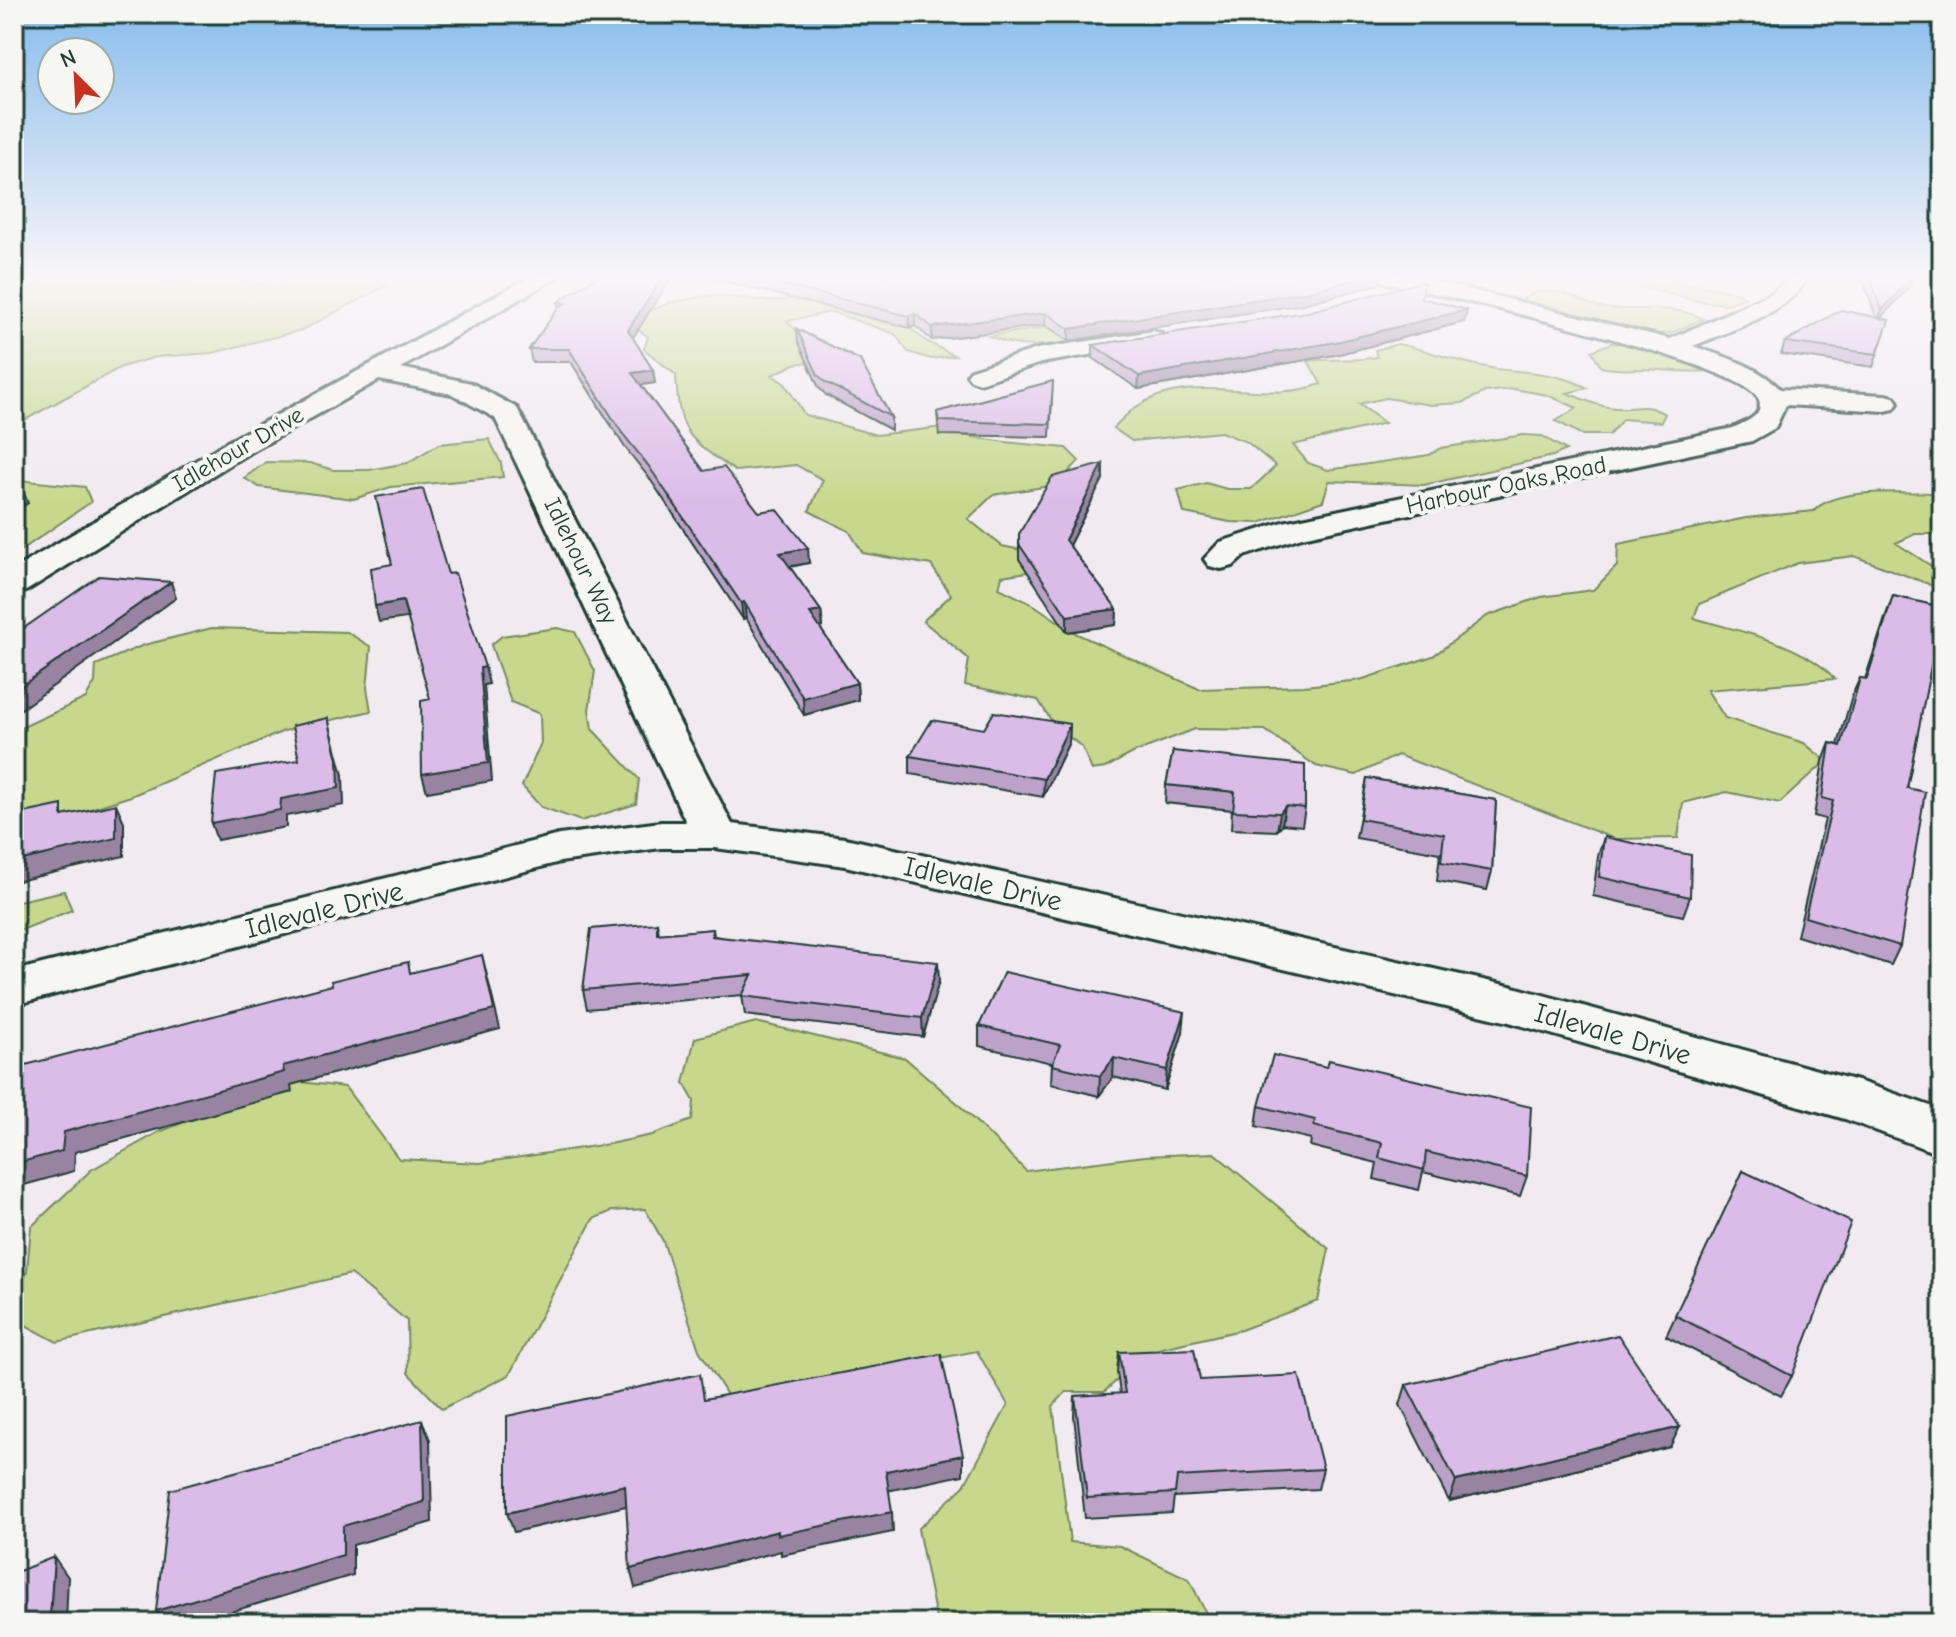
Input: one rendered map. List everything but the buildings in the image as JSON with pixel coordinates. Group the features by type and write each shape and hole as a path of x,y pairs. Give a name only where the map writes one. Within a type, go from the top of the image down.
{"street":[{"name":"Idlehour Drive","path":"14,584 232,451 413,351"},
{"path":"980,375 1037,356 1067,351"},
{"path":"1684,351 1737,370 1761,384 1772,396 1885,403"},
{"name":"Idlehour Way","path":"376,372 450,384 490,398 507,414 715,835"},
{"name":"Harbour Oaks Road","path":"1221,559 1232,549 1294,529 1742,435 1765,422 1773,409 1772,396"},
{"name":"Idlevale Drive","path":"14,988 559,849 661,835 715,835 845,852 1510,1004 1861,1103 1942,1133"}],"green space":[{"path":"14,351 218,351 156,357 121,367 14,426"},
{"path":"647,351 815,351 823,360 795,364 772,375 785,384 805,415 876,435 943,427 954,434 1066,448 1079,461 1056,485 993,495 968,519 1002,546 1035,553 1046,569 1002,576 999,588 1034,605 1077,634 1199,689 1304,686 1360,680 1433,656 1487,616 1541,597 1593,590 1617,566 1618,544 1746,518 1814,511 1824,503 1855,494 1942,493 1942,534 1915,534 1896,543 1942,573 1942,589 1854,556 1798,563 1699,604 1694,618 1788,647 1821,666 1835,679 1707,690 1725,718 1804,743 1826,761 1780,803 1727,792 1683,803 1678,838 1615,839 1398,755 1356,775 1316,766 1265,730 1195,729 1133,753 1105,768 1092,770 1082,747 1055,726 1038,700 965,685 969,659 923,621 951,595 931,565 863,553 849,531 809,511 823,480 796,465 735,471 706,451 684,423 676,375"},
{"path":"946,351 955,356 931,359 908,352"},
{"path":"1375,351 1426,351 1484,367 1543,374 1588,388 1567,393 1603,406 1645,407 1665,414 1661,422 1623,419 1609,435 1582,435 1556,421 1577,408 1547,395 1513,389 1485,392 1462,403 1431,405 1386,398 1359,404 1385,423 1293,445 1308,463 1328,470 1429,455 1441,448 1523,435 1542,436 1566,450 1553,456 1424,485 1329,481 1323,501 1259,523 1230,522 1184,513 1178,490 1206,483 1227,489 1251,489 1276,466 1247,442 1221,432 1132,441 1113,428 1136,407 1158,396 1181,390 1204,389 1298,390 1321,384 1308,361 1377,357"},
{"path":"1592,351 1658,351 1707,371 1691,372 1601,367"},
{"path":"489,439 501,463 503,477 391,487 354,499 259,487 244,478 266,462 310,463 333,470 369,470 407,463 439,444"},
{"path":"14,471 18,480 85,487 91,502 14,555"},
{"path":"212,628 347,632 371,647 367,688 371,711 284,731 131,796 14,833 14,731 86,698 95,682 96,665 144,645"},
{"path":"557,628 575,632 595,671 589,710 592,729 639,779 636,804 581,821 541,807 522,786 541,743 540,714 511,702 491,645 502,636"},
{"path":"64,891 72,910 14,933 14,902"},
{"path":"756,1022 905,1058 956,1102 1026,1171 1145,1156 1214,1153 1329,1249 1318,1301 1241,1330 1149,1351 1104,1392 1066,1392 1053,1406 1070,1542 1120,1546 1189,1579 1211,1623 937,1623 918,1529 964,1486 1008,1405 977,1351 813,1382 734,1406 699,1350 663,1241 645,1209 612,1211 593,1219 509,1375 442,1409 408,1373 407,1321 351,1274 57,1342 14,1319 14,1304 27,1271 31,1227 91,1170 159,1132 291,1081 345,1087 399,1159 480,1163 609,1144 652,1135 692,1120 694,1101 684,1083 695,1038"}]}
